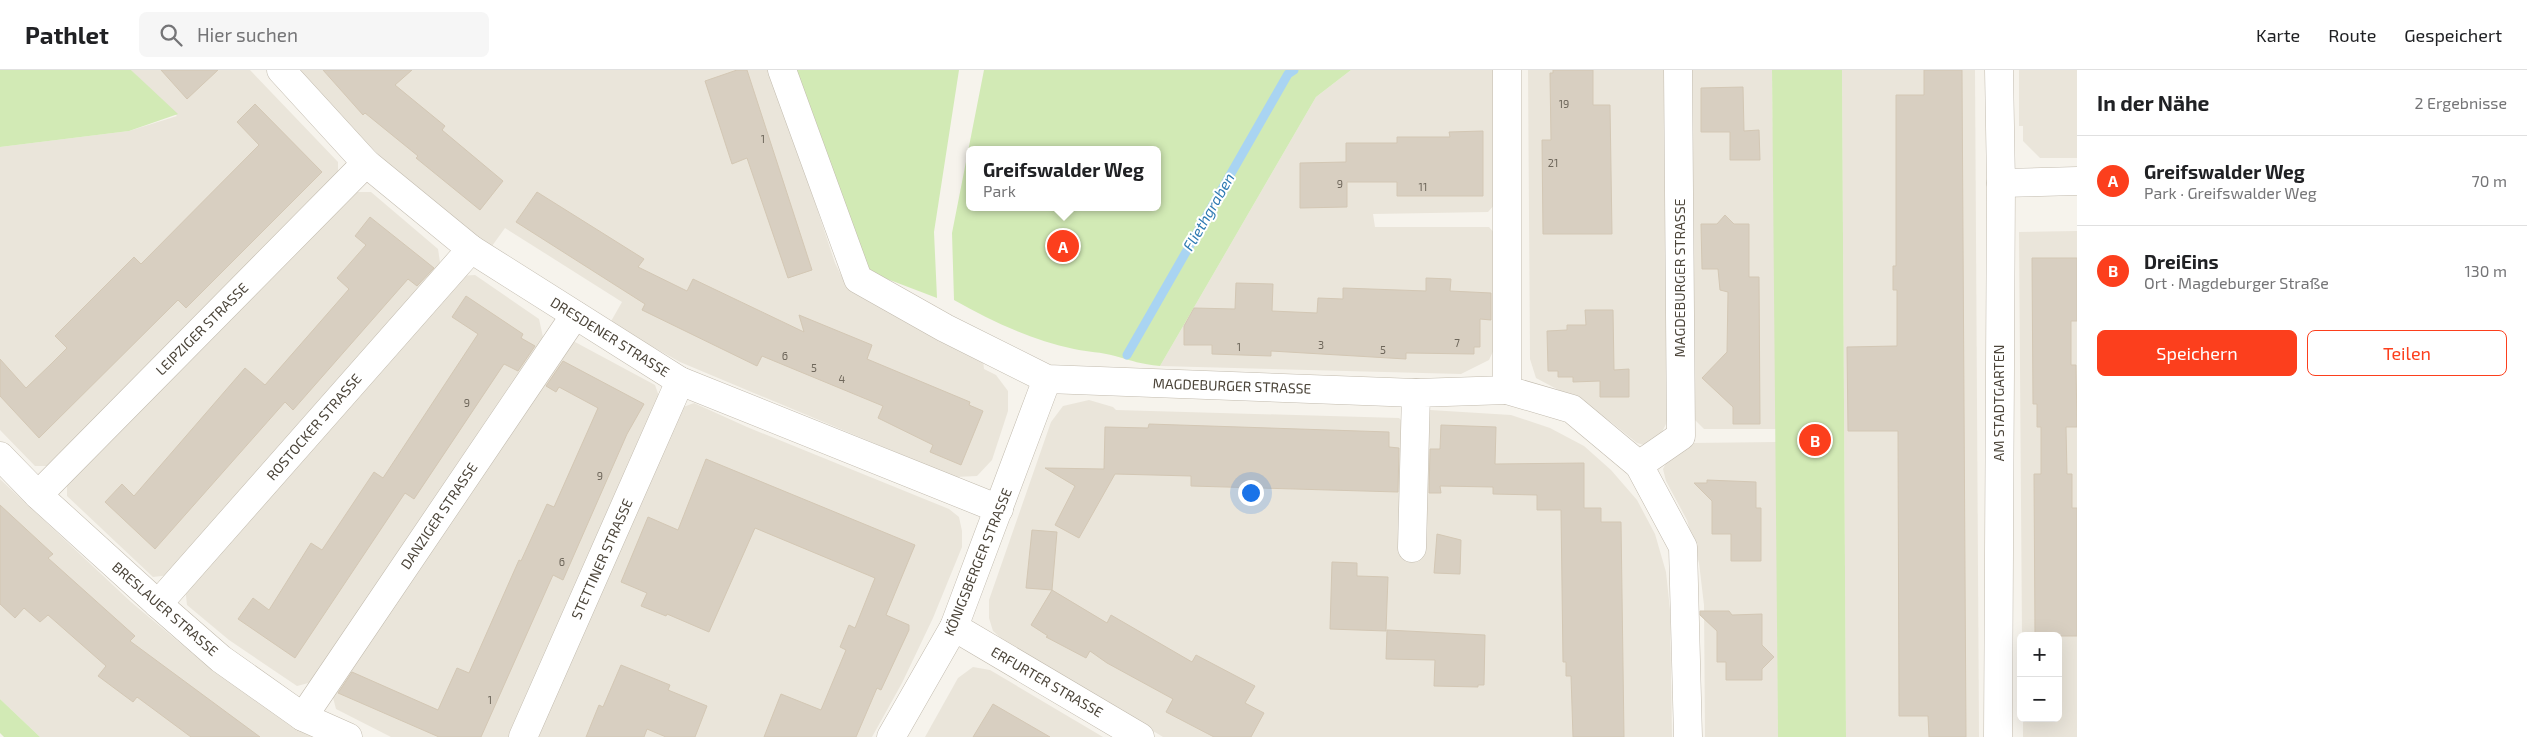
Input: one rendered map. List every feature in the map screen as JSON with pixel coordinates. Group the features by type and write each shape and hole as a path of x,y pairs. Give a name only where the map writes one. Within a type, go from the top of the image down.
{"street":[{"name":"DRESDENER STRASSE","path":"281,70 366,163 471,249 680,381 1000,509"},
{"path":"782,70 858,279 945,328 1048,379"},
{"path":"1507,70 1507,390"},
{"name":"MAGDEBURGER STRASSE","path":"1639,465 1681,436 1678,70"},
{"name":"AM STADTGARTEN","path":"1998,737 2001,183 1999,70"},
{"name":"LEIPZIGER STRASSE","path":"38,495 366,163"},
{"path":"2001,183 2077,181"},
{"name":"ROSTOCKER STRASSE","path":"158,604 471,249"},
{"name":"DANZIGER STRASSE","path":"303,717 575,315"},
{"name":"MAGDEBURGER STRASSE","path":"1048,379 1416,393 1507,390 1572,409 1639,465 1684,546 1688,737"},
{"name":"KÖNIGSBERGER STRASSE","path":"891,737 954,628 1048,379"},
{"name":"STETTINER STRASSE","path":"523,737 680,381"},
{"path":"1412,548 1416,393"},
{"name":"BRESLAUER STRASSE","path":"0,456 38,495 221,659 303,717 348,737"},
{"name":"ERFURTER STRASSE","path":"954,628 1140,737"}],"shaded area":[{"path":"131,70 250,70 338,162 338,181 54,466 35,466 0,430 0,147 129,131 177,116"},
{"path":"294,70 771,70 835,263 845,283 983,360 984,369 996,375 1008,391 1008,411 992,460 977,476 955,477 680,362 610,323 622,302 505,228 492,246 459,223 392,167 329,108"},
{"path":"1351,70 1496,70 1496,203 1488,212 1373,214 1375,227 1489,227 1497,236 1498,341 1489,360 1461,374 1160,366 1316,97"},
{"path":"1528,70 1667,70 1670,407 1666,424 1659,438 1648,446 1637,443 1583,403 1536,378 1530,359"},
{"path":"1687,70 1772,70 1777,429 1704,429 1690,415"},
{"path":"1842,70 1975,70 1979,737 1846,737"},
{"path":"2019,70 2077,70 2077,158 2040,158 2023,141 2023,126 2019,126"},
{"path":"351,192 371,192 438,249 441,269 170,575 153,577 67,496 67,478"},
{"path":"2077,231 2077,737 2023,737 2023,722 2062,722 2062,632 2022,632 2019,232"},
{"path":"475,275 539,319 543,337 316,681 297,686 229,640 187,605 185,587 458,276"},
{"path":"575,342 655,385 661,402 514,737 391,737 336,709 331,690 559,344"},
{"path":"1089,400 1113,407 1116,410 1399,418 1408,427 1405,541 1399,554 1424,554 1418,541 1421,418 1430,410 1511,415 1550,428 1584,446 1611,470 1637,500 1655,534 1666,572 1670,610 1672,737 1163,737 1003,640 993,631 989,618 989,600 1051,422 1063,406"},
{"path":"694,403 747,427 949,509 959,517 962,531 962,547 933,618 902,683 872,737 533,737 678,409"},
{"path":"1777,442 1778,737 1705,737 1704,605 1699,563 1687,520 1666,481 1663,469 1669,457 1690,443"},
{"path":"0,479 131,602 198,658 272,710 319,737 40,737 0,699"},
{"path":"973,667 990,670 1103,737 925,737 958,678"}],"green space":[{"path":"0,70 131,70 178,114 129,131 0,147"},
{"path":"796,70 959,70 934,232 937,298 874,274 859,257"},
{"path":"984,70 1351,70 1316,97 1160,366 1074,349 1042,340 997,322 954,300 952,233 966,162 966,211 1161,211 1161,146 969,146"},
{"path":"1772,70 1842,70 1846,737 1778,737"},
{"path":"0,699 40,737 4,737 0,733"}],"building":[{"path":"161,70 218,70 187,99"},
{"path":"323,70 412,70 395,85 445,126 442,130 503,181 480,210 416,158 418,156 365,113 363,115"},
{"path":"737,70 747,70 812,270 788,278 747,158 732,164 705,81"},
{"path":"1553,70 1593,70 1593,105 1610,105 1612,234 1543,234 1542,140 1551,140 1550,73 1553,73"},
{"path":"1924,70 1962,70 1966,737 1929,737 1928,716 1899,716 1898,431 1848,431 1847,347 1897,346 1897,290 1893,290 1893,266 1896,266 1896,95 1924,95"},
{"path":"1743,87 1744,131 1759,130 1760,160 1730,160 1730,132 1701,132 1701,88"},
{"path":"255,104 322,172 186,308 178,300 39,438 0,396 0,359 26,388 67,348 55,336 134,257 141,264 259,145 237,122"},
{"path":"1483,131 1483,196 1397,196 1397,182 1347,182 1347,207 1300,208 1300,163 1346,162 1346,143 1397,143 1397,137 1450,137 1449,132"},
{"path":"537,192 644,259 638,267 687,291 693,279 804,332 799,315 872,345 867,359 970,402 969,405 983,411 961,465 930,452 933,445 878,418 883,406 762,356 757,366 642,310 645,304 516,222"},
{"path":"1725,215 1734,224 1749,224 1749,277 1759,277 1760,424 1733,424 1733,407 1702,378 1727,352 1728,292 1720,290 1718,269 1702,269 1701,224 1717,224"},
{"path":"370,217 434,268 417,286 408,279 293,410 285,402 155,549 105,502 122,484 134,496 245,368 265,385 349,289 337,278 366,245 355,236"},
{"path":"2032,258 2077,258 2077,321 2071,321 2071,365 2076,365 2077,427 2066,427 2067,474 2072,474 2072,508 2077,508 2077,636 2062,636 2062,632 2035,632 2034,474 2041,474 2041,427 2037,427 2037,404 2033,404"},
{"path":"1426,278 1451,279 1450,291 1491,293 1491,320 1480,319 1480,347 1474,347 1474,354 1406,353 1406,359 1271,351 1271,356 1212,354 1212,345 1184,345 1184,326 1194,308 1235,309 1236,283 1273,284 1272,311 1317,313 1318,298 1343,299 1343,288 1426,291"},
{"path":"466,296 523,334 521,338 535,346 518,371 504,364 414,499 405,493 295,658 238,619 253,598 269,610 311,543 322,550 374,472 383,478 478,334 452,317"},
{"path":"1585,310 1613,310 1614,370 1629,369 1629,397 1600,397 1600,381 1573,382 1573,377 1558,377 1558,371 1548,371 1547,331 1567,330 1567,325 1586,325"},
{"path":"563,361 644,404 627,434 563,580 553,575 481,737 439,737 338,693 352,672 438,710 457,668 469,673 519,560 521,561 547,504 554,507 598,408 559,387 556,392 546,386"},
{"path":"1149,424 1389,432 1389,447 1399,448 1398,492 1191,486 1191,476 1115,474 1079,538 1055,525 1075,486 1045,468 1104,469 1105,427 1148,428"},
{"path":"1441,425 1496,427 1495,464 1584,463 1584,508 1601,508 1601,522 1621,522 1624,737 1573,737 1571,676 1566,676 1566,662 1563,662 1561,510 1537,510 1537,495 1493,494 1493,487 1440,486 1441,493 1429,493 1430,449 1440,449"},
{"path":"706,459 915,545 886,615 909,625 909,630 881,690 877,688 856,737 764,737 781,694 821,710 846,650 840,647 849,625 855,628 875,578 755,528 709,632 667,614 666,616 641,606 647,593 621,582 648,517 678,530"},
{"path":"1707,480 1756,482 1756,508 1761,508 1761,561 1731,561 1731,534 1712,534 1712,501 1694,483 1707,483"},
{"path":"0,505 53,554 48,558 135,636 130,641 260,737 191,737 137,697 133,702 98,676 106,666 48,615 40,622 24,608 15,618 0,604"},
{"path":"1032,530 1057,532 1052,590 1026,588"},
{"path":"1437,534 1461,540 1460,574 1434,573"},
{"path":"1332,562 1357,563 1357,576 1388,577 1386,631 1330,629"},
{"path":"1052,590 1107,623 1111,615 1192,662 1196,655 1255,686 1245,703 1264,713 1251,737 1214,737 1166,712 1173,699 1107,663 1090,651 1086,658 1046,637 1048,636 1031,625"},
{"path":"1700,611 1729,611 1732,615 1762,614 1762,645 1774,657 1762,669 1762,680 1726,680 1726,662 1717,662 1717,631 1700,615"},
{"path":"1387,630 1485,635 1484,685 1478,685 1478,687 1434,686 1435,660 1386,659"},
{"path":"621,665 670,685 668,690 707,706 695,737 666,737 647,729 644,737 586,737 599,705 603,707"},
{"path":"993,704 1050,737 973,737"}],"waterway":[{"name":"Fliethgraben","path":"1127,355 1288,74 1294,70"}],"place":[{"name":"Greifswalder Weg","path":"1063,246"},
{"name":"DreiEins","path":"1815,440"}]}
